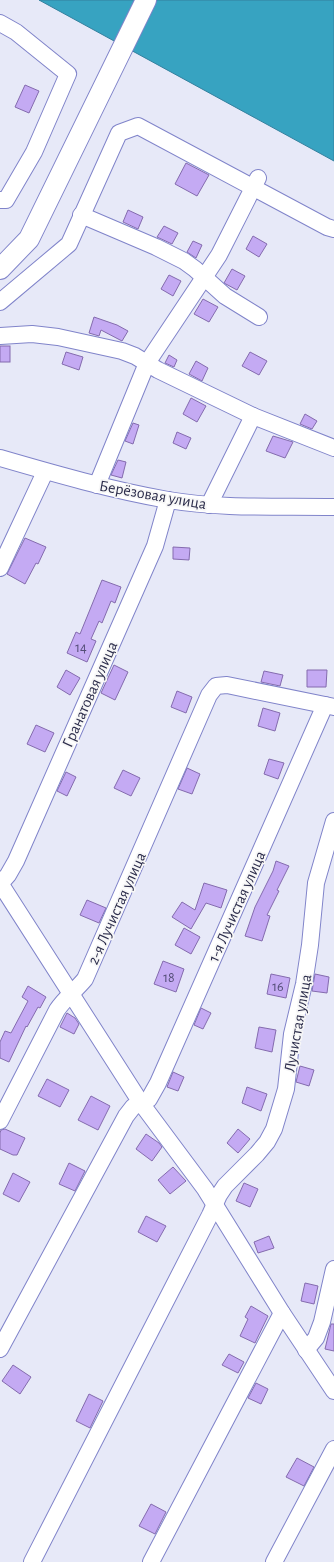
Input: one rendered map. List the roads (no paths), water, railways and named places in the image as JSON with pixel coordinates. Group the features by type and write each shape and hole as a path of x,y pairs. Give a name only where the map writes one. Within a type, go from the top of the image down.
{"main road":[{"path":"0,269 29,239 146,0"}],"street":[{"path":"0,23 16,32 68,74 34,152 6,200 0,200"},
{"path":"0,302 69,244 119,133 138,126 256,183 327,228 334,229"},
{"path":"97,485 147,363 205,278 256,183"},
{"path":"81,215 156,247 184,261 225,296 259,317"},
{"path":"0,336 32,334 58,337 122,351 135,356 158,370 252,416 334,448"},
{"path":"209,504 252,416"},
{"name":"Берёзовая улица","path":"0,458 45,472 97,485 168,500 209,504 334,507"},
{"path":"0,568 45,472"},
{"name":"Гранатовая улица","path":"0,883 8,875 16,861 152,553 168,500"},
{"name":"2-я Лучистая улица","path":"0,1121 57,1010 85,979 209,695 216,686 227,686 330,706"},
{"name":"1-я Лучистая улица","path":"0,1349 126,1116 133,1107 149,1099 158,1083 330,706"},
{"name":"Лучистая улица","path":"32,1562 219,1195 225,1186 267,1142 276,1122 286,1089 292,1034 304,984 310,945 316,883 334,821"},
{"path":"0,883 142,1103 205,1189 282,1313 334,1391"},
{"path":"306,1350 316,1338 322,1322 334,1269"},
{"path":"151,1562 282,1313"},
{"path":"274,1562 334,1449"}],"water":[{"path":"39,0 334,0 334,161"}]}
